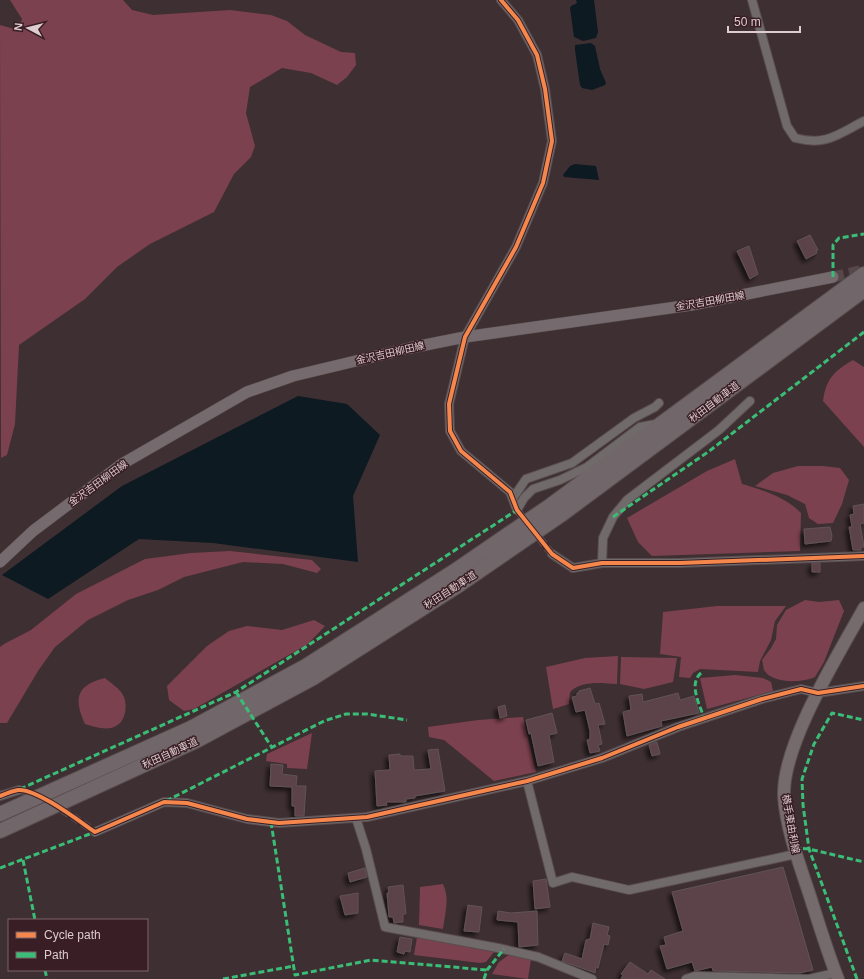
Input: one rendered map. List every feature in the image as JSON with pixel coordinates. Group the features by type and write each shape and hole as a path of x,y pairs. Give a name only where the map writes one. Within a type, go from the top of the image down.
{"highway":[{"name":"秋田自動車道","path":"0,814 191,728 306,666 453,572 550,505 864,274"},
{"name":"秋田自動車道","path":"0,831 196,741 314,678 459,585 561,515 864,290"}],"main road":[{"name":"金沢吉田柳田線","path":"0,562 33,531 122,464 247,392 293,376 410,348 465,338 691,305 833,277"},
{"name":"横手東由利線","path":"837,976 796,854 784,796 787,772 793,748 818,693 864,608"}],"street":[{"path":"501,0 518,20 537,55 545,89 552,141 543,183 516,247 465,338 449,404 450,431 461,451 510,492 517,510 524,498 533,489 560,480 587,467 640,427 661,423"},
{"path":"752,0 787,126 795,138 810,142 831,138 864,121"},
{"path":"602,563 603,538 613,517 627,500 719,430 750,401"},
{"path":"513,498 526,479 572,463 659,403"},
{"path":"552,554 573,568 602,563 680,563 864,556"},
{"path":"95,832 164,802 187,803 247,819 279,823 356,818 527,781 602,758 678,727 762,699 801,689 818,693 864,686"},
{"path":"527,781 553,883 572,877 628,890 796,854"},
{"path":"0,796 19,790"},
{"path":"356,818 366,848 385,927 538,957 592,979"},
{"path":"686,979 695,976 809,979 837,976"}],"shaded area":[{"path":"10,0 123,0 132,10 153,15 230,10 271,15 287,21 305,35 341,52 355,53 356,65 347,77 337,85 311,73 282,68 250,87 246,113 255,146 251,157 234,174 214,212 150,244 117,267 85,299 19,345 15,424 7,455 1,458 0,25 18,30 22,19"},
{"path":"576,0 594,0 598,32 596,38 583,41 574,37 570,8 577,3"},
{"path":"591,43 595,46 600,69 606,83 605,85 592,90 582,88 580,85 575,50 575,45"},
{"path":"575,164 596,166 599,180 564,177 563,175 570,166"},
{"path":"853,360 864,367 864,447 823,401 826,387 832,376"},
{"path":"298,396 347,404 380,435 353,496 358,562 213,543 139,539 48,599 2,575 122,486"},
{"path":"735,459 742,484 781,498 801,513 800,551 652,556 638,542 627,518 707,471"},
{"path":"798,466 840,468 849,480 842,504 833,523 818,524 809,518 805,504 787,495 755,486 773,473"},
{"path":"230,551 312,560 321,569 317,573 283,564 243,562 184,577 158,590 128,600 88,620 55,647 38,671 7,723 0,723 0,647 4,644 31,630 76,594 145,559 191,553"},
{"path":"805,600 819,602 839,600 844,611 824,662 815,677 809,679 788,681 774,678 768,675 764,670 762,660 776,639 777,625 786,610"},
{"path":"717,606 786,606 775,621 771,640 760,661 758,672 700,669 693,673 690,678 679,677 681,657 660,654 663,612"},
{"path":"314,620 325,626 308,644 194,709 184,711 169,700 167,686 207,646 229,631 247,626 282,630"},
{"path":"618,656 617,684 592,683 580,686 570,692 569,704 553,709 546,667 585,658"},
{"path":"621,657 677,658 673,682 644,689 620,684"},
{"path":"735,675 763,678 771,682 773,691 707,709 700,678"},
{"path":"105,678 122,693 124,697 126,704 125,713 122,720 119,724 109,728 85,724 79,707 80,694 88,684"},
{"path":"523,717 536,772 494,781 444,740 429,737 428,727 478,720"},
{"path":"312,733 307,769 287,768 287,764 266,761 267,754"},
{"path":"443,884 447,901 443,929 419,925 420,887"},
{"path":"417,937 494,952 486,962 480,963 414,955"},
{"path":"510,954 531,959 528,979 492,974 499,962"}],"building":[{"path":"810,235 818,250 816,251 817,253 806,259 797,241"},
{"path":"749,246 758,274 750,279 737,251"},
{"path":"864,504 864,523 860,524 864,547 861,547 861,550 853,550 849,527 852,527 850,515 854,514 853,506"},
{"path":"830,527 832,536 831,541 805,544 804,529"},
{"path":"812,563 820,563 820,572 812,572"},
{"path":"590,688 595,704 599,703 605,724 598,725 602,744 598,745 600,751 590,753 587,740 590,739 590,731 585,710 576,712 572,697 577,696 579,691"},
{"path":"678,693 680,700 694,696 699,713 661,721 662,726 627,736 623,712 631,710 629,696 642,694 643,702"},
{"path":"505,705 507,716 500,718 498,707"},
{"path":"552,713 557,733 549,735 554,762 538,766 531,733 529,734 526,720"},
{"path":"657,742 660,754 652,756 649,745"},
{"path":"438,749 445,791 415,796 415,798 406,799 406,802 386,802 387,805 377,806 375,771 390,770 389,755 400,754 400,756 413,756 414,770 431,769 428,750"},
{"path":"271,764 283,765 282,774 297,776 296,786 306,786 304,816 295,816 295,806 292,806 292,787 270,786"},
{"path":"783,867 813,970 800,973 713,971 712,967 695,971 692,962 667,969 660,946 666,945 664,937 683,931 672,892"},
{"path":"365,868 367,877 350,882 348,873"},
{"path":"546,879 550,907 535,909 533,881"},
{"path":"403,885 406,914 403,914 403,922 394,923 393,917 389,917 388,887"},
{"path":"358,893 358,913 345,915 340,896"},
{"path":"468,905 482,907 479,932 464,931"},
{"path":"498,911 511,913 537,911 538,945 519,947 518,922 497,920"},
{"path":"593,923 609,927 607,935 610,936 608,945 604,944 598,968 596,967 595,973 562,961 565,953 582,959 586,940 590,939"},
{"path":"400,937 412,939 410,952 405,951 404,954 397,952"},
{"path":"630,962 648,974 651,970 665,979 621,979 623,975 621,974"}],"tunnel":[{"path":"833,277 864,270"},
{"path":"517,510 552,554"},
{"path":"19,790 49,802 95,832"}],"marked path":[{"path":"833,277 833,245 839,238 864,234"},
{"path":"613,517 708,452 864,332"},
{"path":"20,789 236,692 517,510"},
{"path":"701,673 695,683 695,689 704,718"},
{"path":"236,692 271,746"},
{"path":"857,979 809,849 803,805 802,779 814,744 832,713 864,720"},
{"path":"166,801 324,721 346,714 367,714 407,720"},
{"path":"271,822 295,975 371,960 487,970"},
{"path":"0,868 95,832"},
{"path":"794,848 809,849 864,862"},
{"path":"23,860 35,919"},
{"path":"484,979 487,970 504,949"},
{"path":"223,979 294,966"},
{"path":"45,971 47,979"}],"cycle path":[{"path":"501,0 518,20 537,55 545,89 552,141 543,183 516,247 465,337 449,404 450,431 461,451 510,492 517,510 552,554 573,568 602,563 680,563 864,556"},
{"path":"0,796 18,790 35,794 57,806 95,832 164,802 187,803 247,819 279,823 367,817 527,781 602,758 678,727 762,699 801,689 818,693 864,686"}]}
